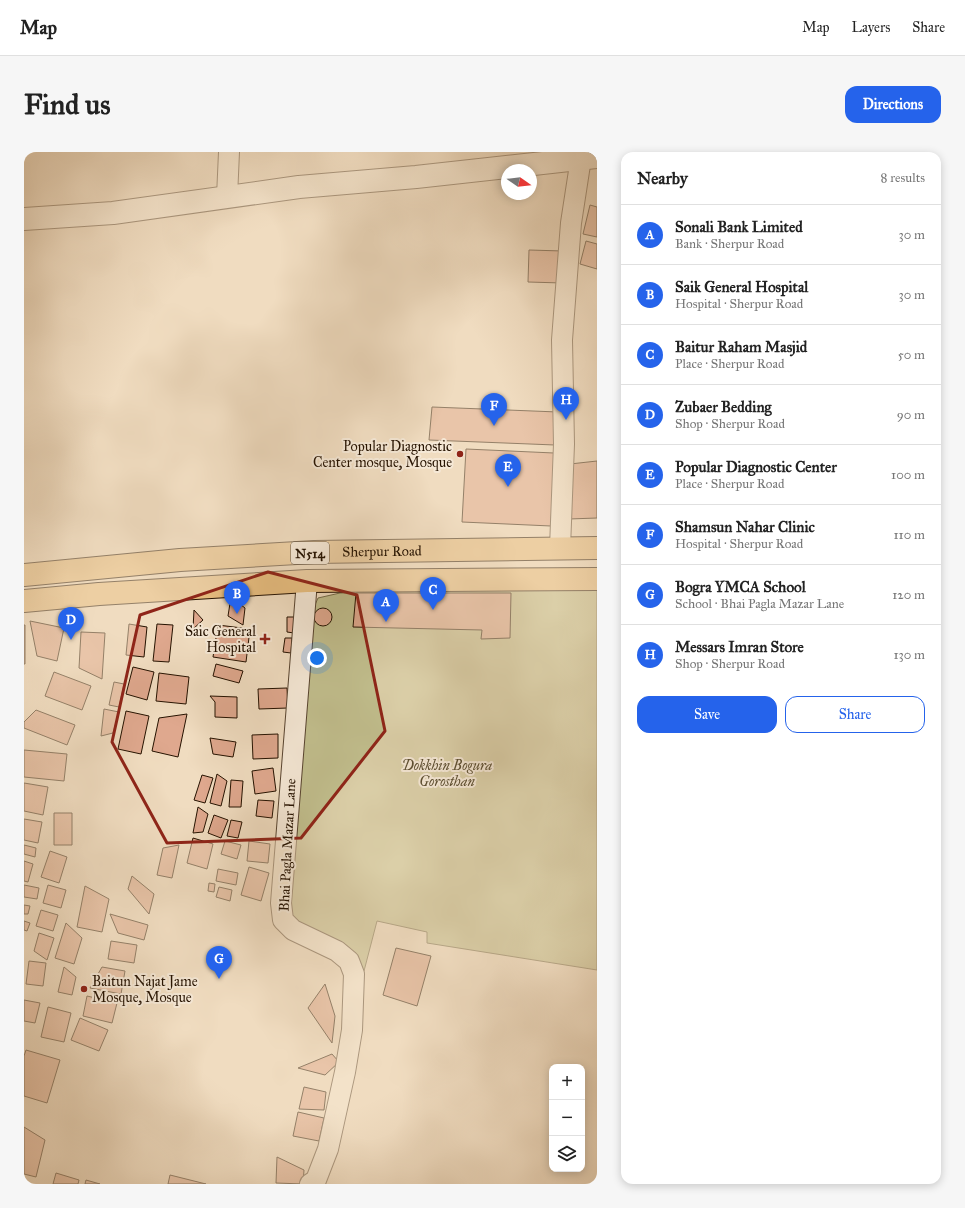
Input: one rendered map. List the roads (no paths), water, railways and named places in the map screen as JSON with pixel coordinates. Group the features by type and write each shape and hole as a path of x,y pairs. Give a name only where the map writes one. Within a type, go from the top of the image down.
{"highway":[{"name":"Sherpur Road","path":"24,575 180,560 314,552 597,548"},
{"name":"Sherpur Road","path":"24,602 99,594 307,581 597,579"}],"street":[{"path":"227,197 229,152"},
{"path":"24,219 113,213 298,187 416,177 589,157 571,222 562,340 564,444 560,548"},
{"name":"Bhai Pagla Mazar Lane","path":"307,581 281,903 283,920 293,930 337,951 349,961 354,974 352,1030 345,1072 328,1148 316,1180 310,1184"}],"place":[{"name":"Messars Imran Store","path":"566,420"},
{"name":"Shamsun Nahar Clinic","path":"494,426"},
{"name":"Popular Diagnostic Center mosque, Mosque","path":"460,454"},
{"name":"Popular Diagnostic Center","path":"508,487"},
{"name":"Baitur Raham Masjid","path":"433,610"},
{"name":"Saik General Hospital","path":"237,614"},
{"name":"Sonali Bank Limited","path":"386,622"},
{"name":"Saic General Hospital","path":"265,639"},
{"name":"Zubaer Bedding","path":"71,640"},
{"name":"Bogra YMCA School","path":"219,979"},
{"name":"Baitun Najat Jame Mosque, Mosque","path":"84,989"}],"park label":[{"name":"Dokkhin Bogura Gorosthan","path":"447,774"}]}
